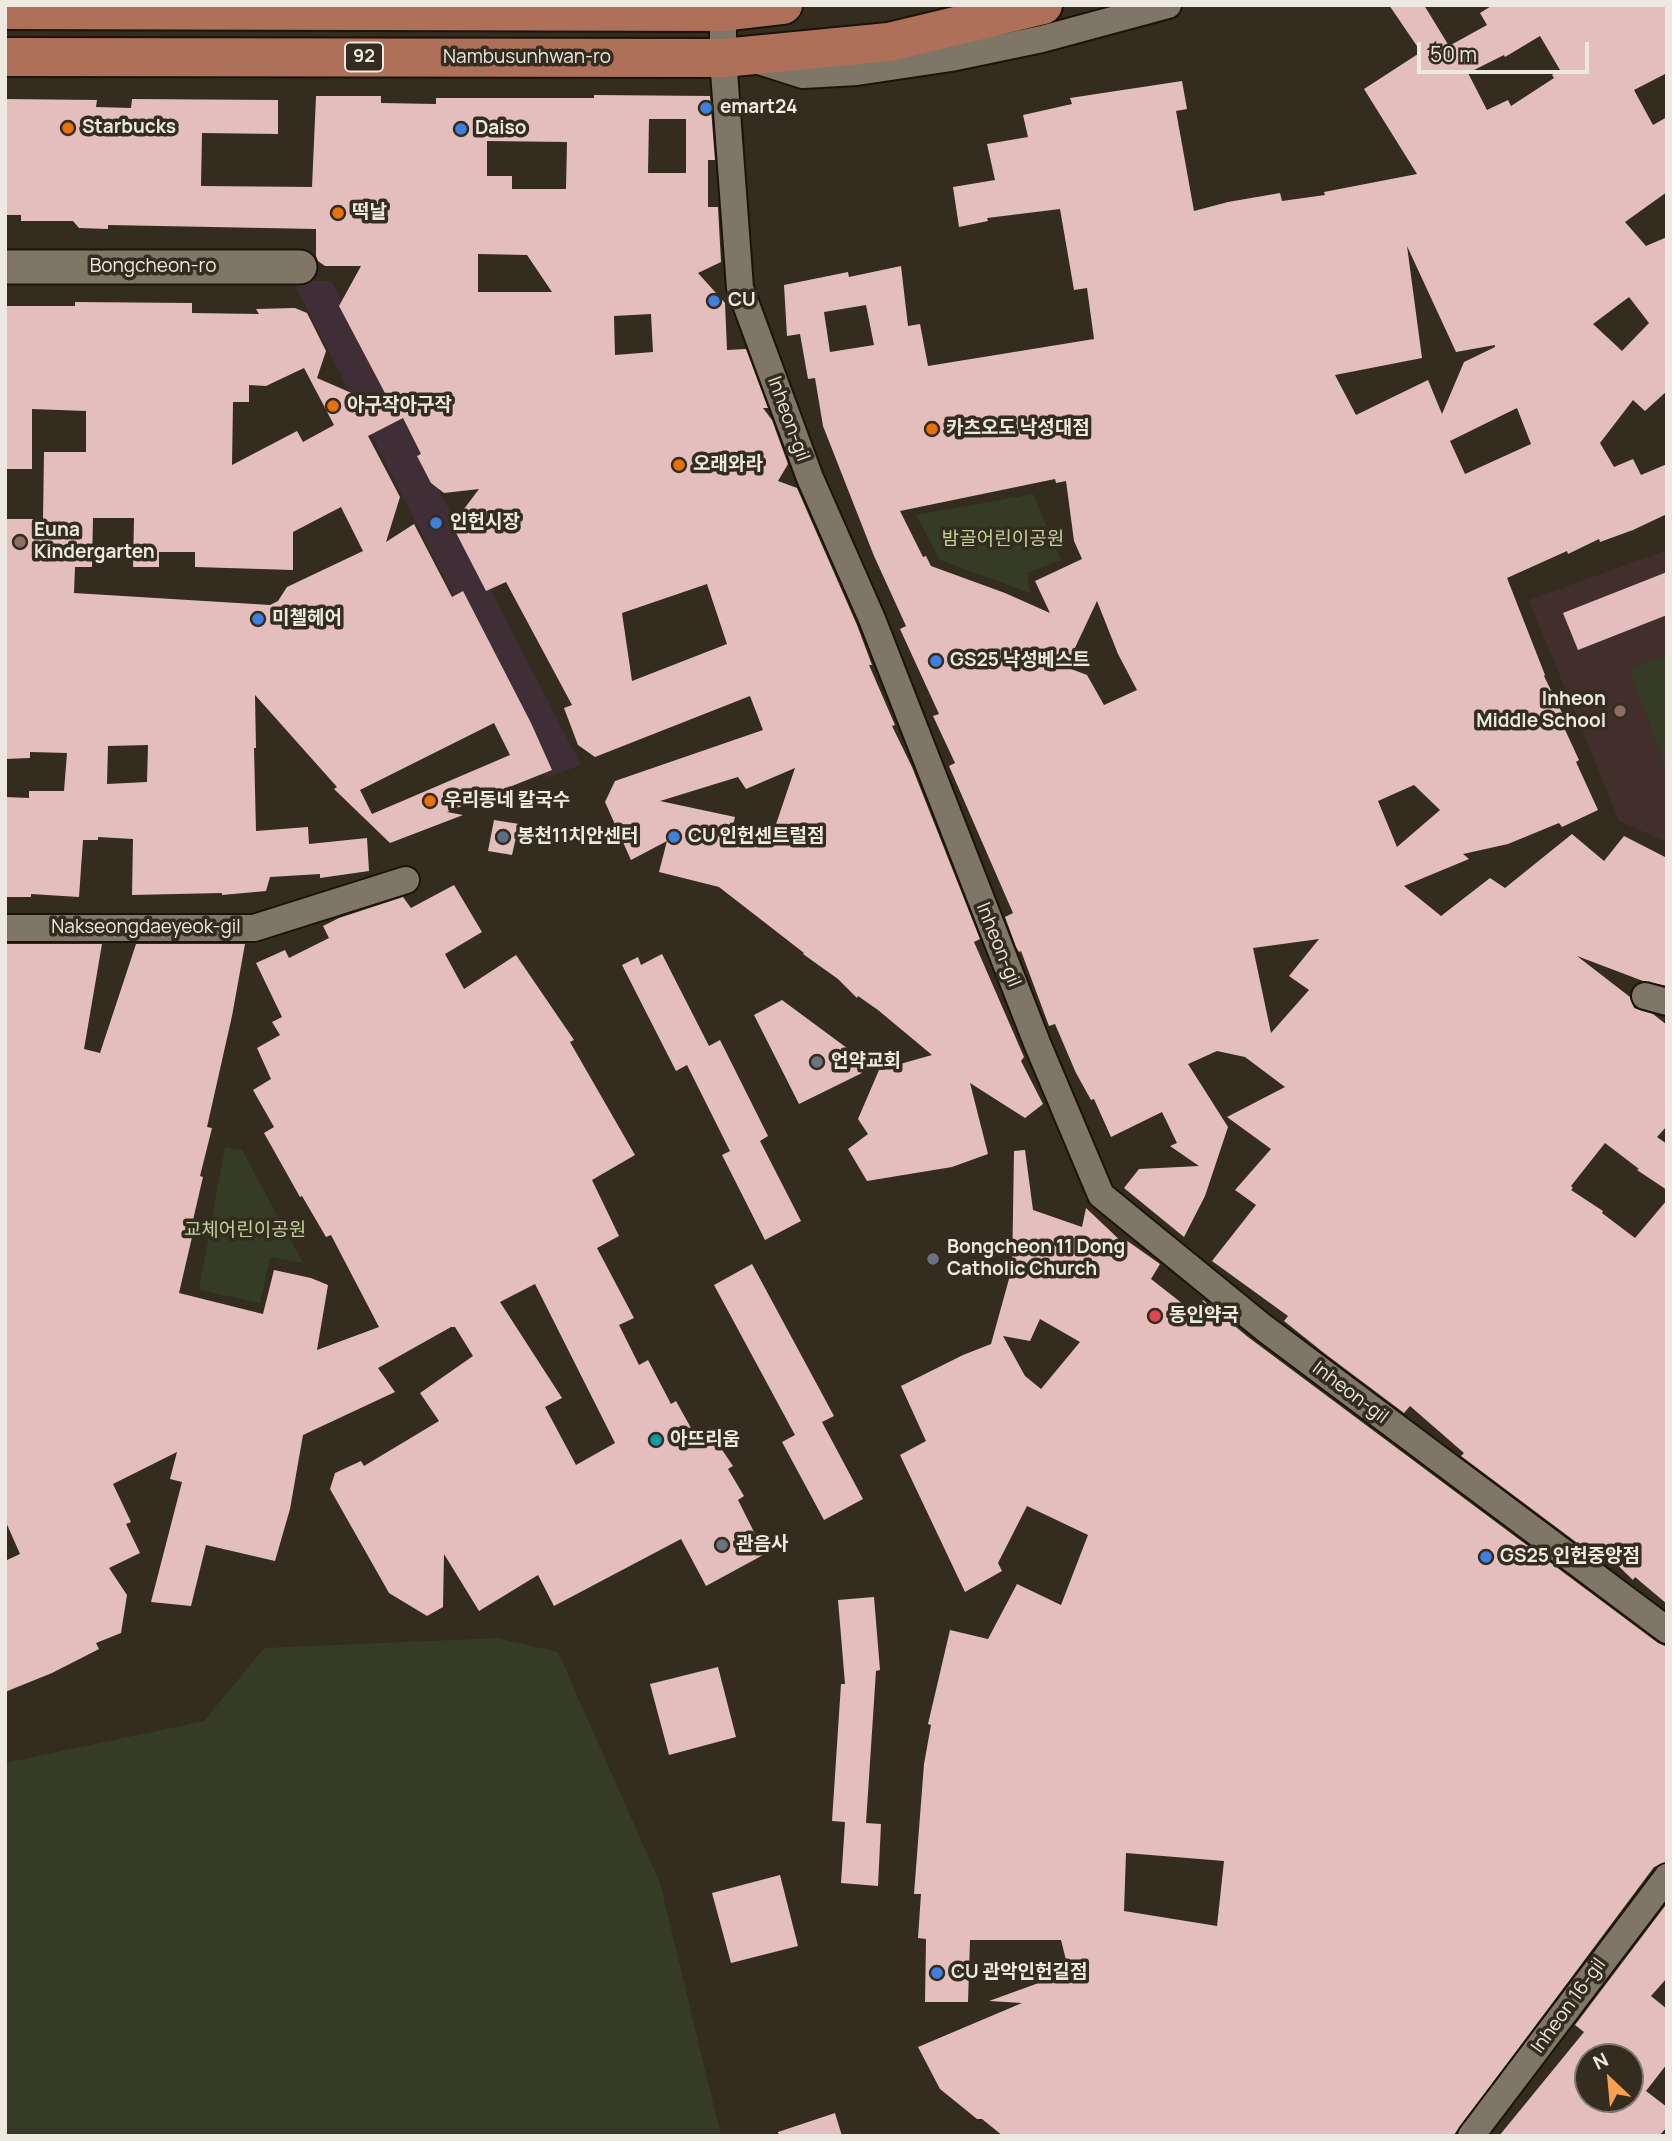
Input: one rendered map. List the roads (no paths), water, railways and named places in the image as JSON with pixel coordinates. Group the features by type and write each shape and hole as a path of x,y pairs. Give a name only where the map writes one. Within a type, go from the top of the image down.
{"main road":[{"path":"5,10 162,8 723,12 783,5"},
{"name":"Nambusunhwan-ro","path":"5,57 734,57 889,42 1043,5"}],"street":[{"path":"734,57 803,75 857,72 951,58 1042,39 1168,5"},
{"name":"Inheon-gil","path":"723,12 734,57 740,288 810,478 872,619 1003,957 1101,1195 1264,1328 1667,1630"},
{"name":"Bongcheon-ro","path":"5,267 300,267"},
{"name":"Nakseongdaeyeok-gil","path":"5,928 254,928 406,880"},
{"name":"Inheon 16-gil","path":"1471,2136 1667,1877"}],"place":[{"name":"emart24","path":"706,108"},
{"name":"Starbucks","path":"68,128"},
{"name":"Daiso","path":"461,129"},
{"name":"떡날","path":"338,213"},
{"name":"CU","path":"714,301"},
{"name":"아구작아구작","path":"333,406"},
{"name":"카츠오도 낙성대점","path":"932,429"},
{"name":"오래와라","path":"679,465"},
{"name":"인헌시장","path":"436,523"},
{"name":"Euna Kindergarten","path":"20,542"},
{"name":"미첼헤어","path":"258,619"},
{"name":"GS25 낙성베스트","path":"936,661"},
{"name":"Inheon Middle School","path":"1620,711"},
{"name":"우리동네 칼국수","path":"430,801"},
{"name":"봉천11치안센터","path":"503,837"},
{"name":"CU 인헌센트럴점","path":"674,837"},
{"name":"언약교회","path":"817,1062"},
{"name":"Bongcheon 11 Dong Catholic Church","path":"933,1259"},
{"name":"동인약국","path":"1155,1316"},
{"name":"아뜨리움","path":"656,1440"},
{"name":"관음사","path":"722,1545"},
{"name":"GS25 인헌중앙점","path":"1486,1557"},
{"name":"CU 관악인헌길점","path":"937,1973"}],"park label":[{"name":"밤골어린이공원","path":"1003,540"},
{"name":"교체어린이공원","path":"245,1231"}]}
